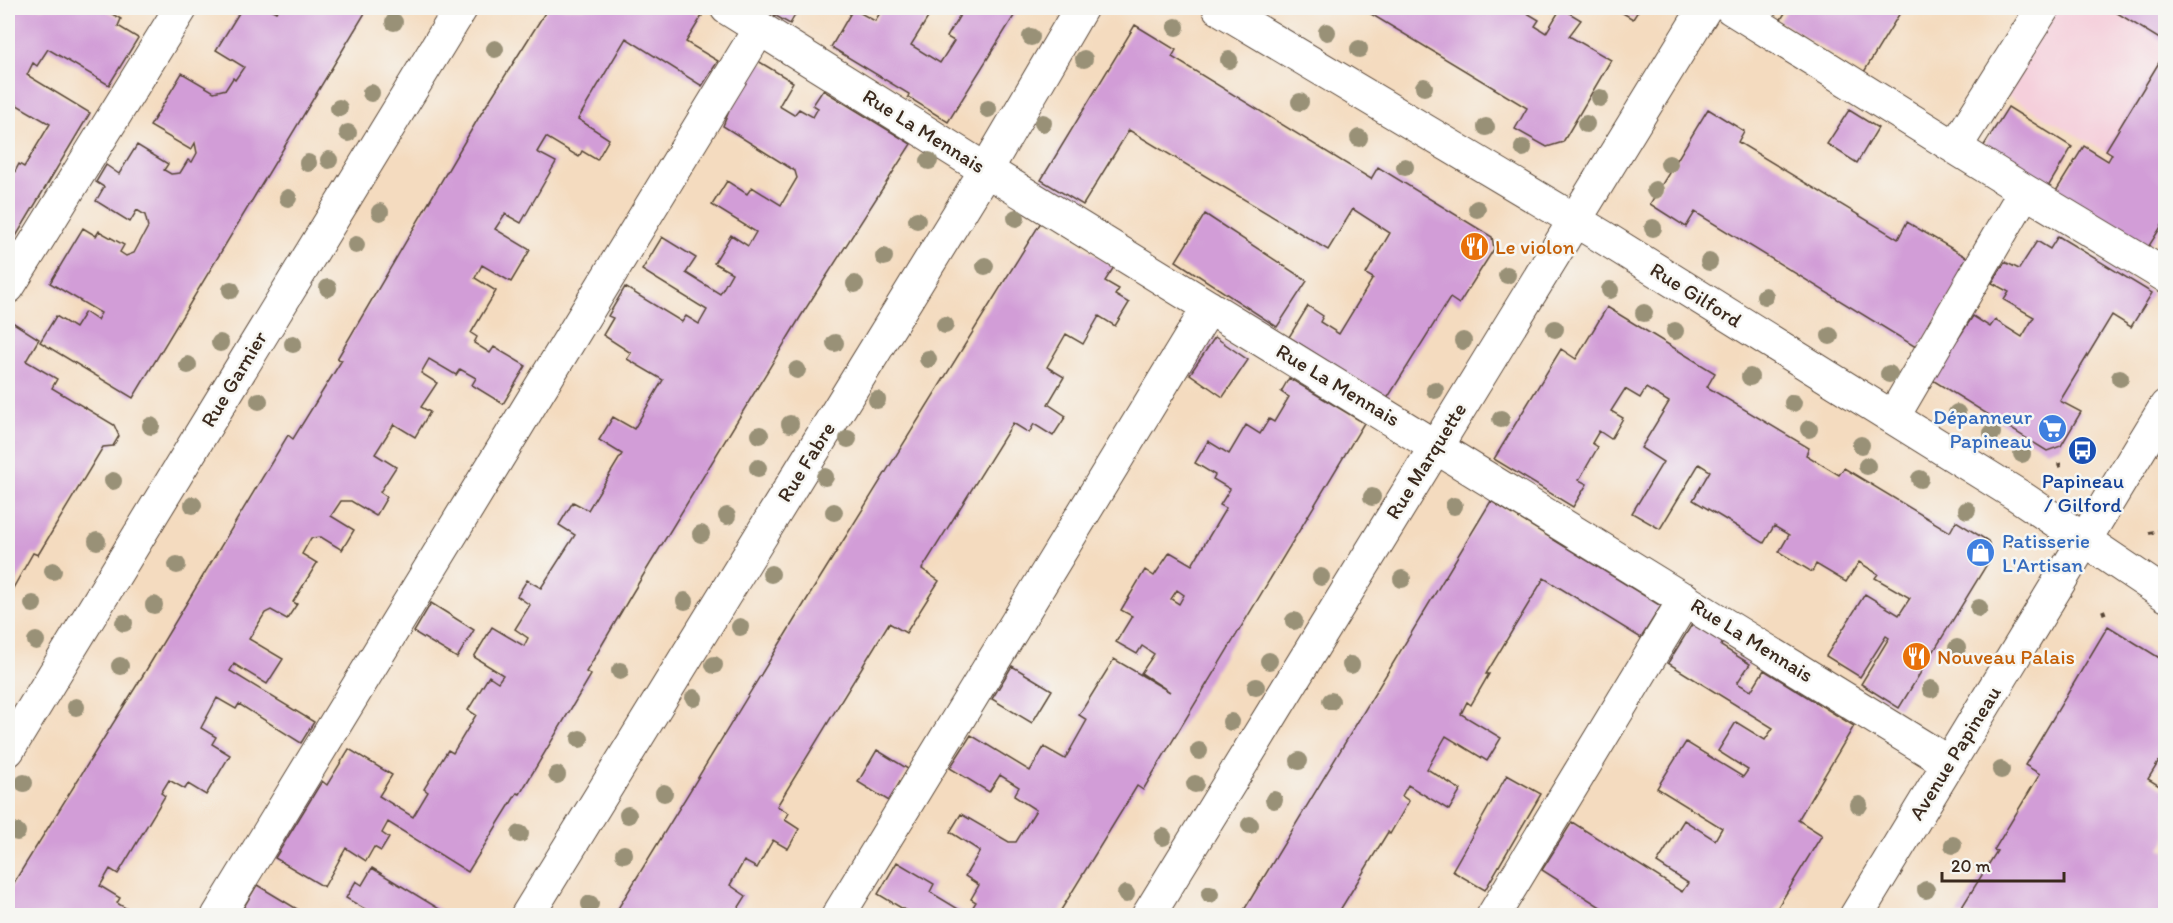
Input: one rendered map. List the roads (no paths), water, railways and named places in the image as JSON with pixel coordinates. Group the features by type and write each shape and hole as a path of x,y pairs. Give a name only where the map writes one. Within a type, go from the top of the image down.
{"street":[{"path":"8,288 181,8"},
{"name":"Rue Garnier","path":"8,750 461,8"},
{"name":"Rue La Mennais","path":"727,8 1949,763"},
{"name":"Rue Fabre","path":"527,915 986,170 1081,8"},
{"name":"Rue Gilford","path":"1219,8 1574,220 1893,417 2019,496 2166,595"},
{"name":"Rue Marquette","path":"1148,915 1705,8"},
{"path":"1731,8 2166,276"},
{"path":"1956,146 2043,8"},
{"path":"218,915 760,28"},
{"path":"1893,417 2025,191"},
{"path":"838,915 1209,307"},
{"name":"Avenue Papineau","path":"1856,915 2166,406"},
{"path":"1492,915 1685,599"}],"place":[{"name":"Le violon","path":"1474,247"},
{"name":"Dépanneur Papineau","path":"2053,429"},
{"name":"Papineau / Gilford","path":"2083,450"},
{"name":"Patisserie L'Artisan","path":"1981,553"},
{"name":"Nouveau Palais","path":"1916,657"}]}
